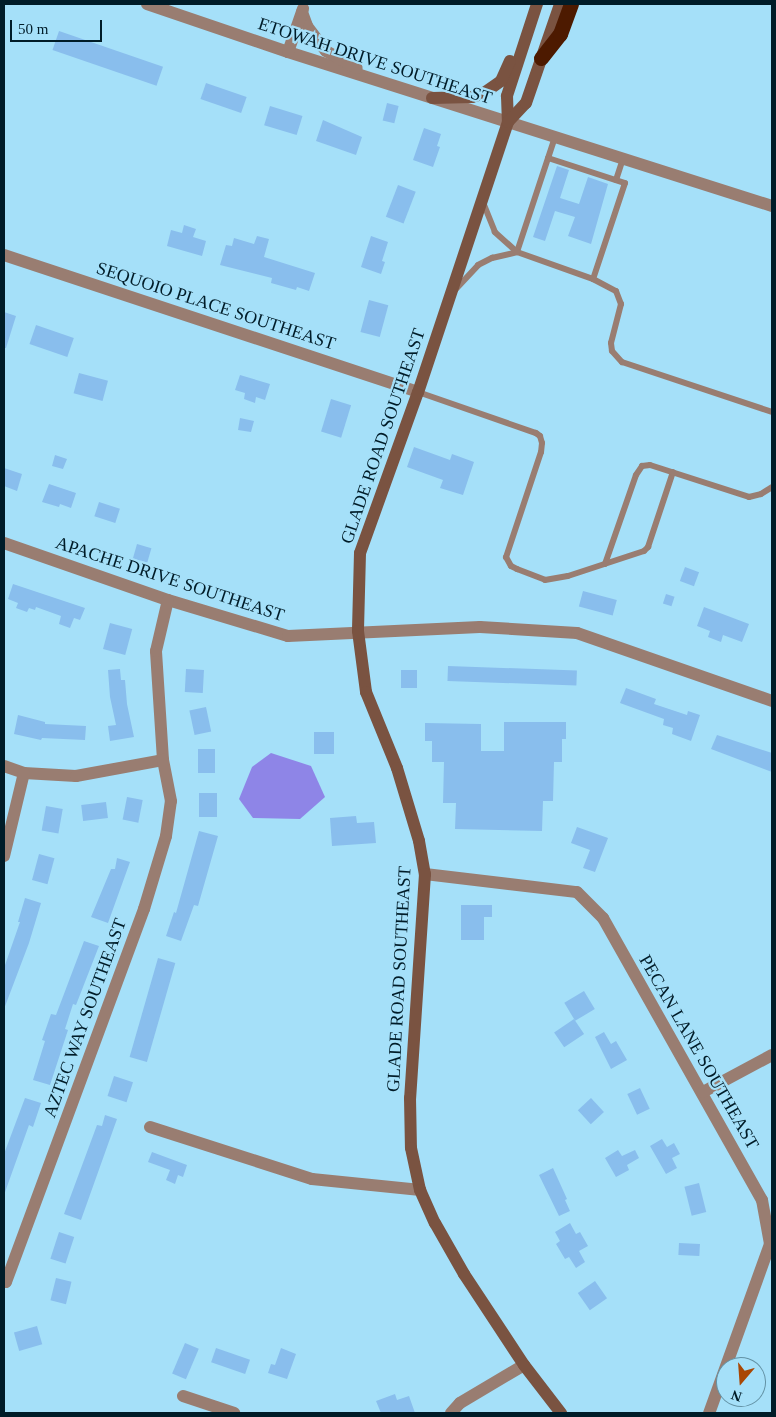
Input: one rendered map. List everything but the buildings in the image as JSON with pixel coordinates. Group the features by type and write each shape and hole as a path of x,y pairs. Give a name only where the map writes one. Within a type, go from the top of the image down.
{"highway":[{"path":"541,58 560,34 571,4"}],"street":[{"name":"ETOWAH DRIVE SOUTHEAST","path":"147,4 381,82 772,205"},
{"path":"432,98 472,97 484,93 501,81 506,72 529,4"},
{"name":"GLADE ROAD SOUTHEAST","path":"537,4 507,96 508,122 418,392 360,553 358,631 366,692 396,768 420,841 425,874 410,1098 411,1148 420,1190 435,1223 464,1274 524,1364 561,1413"},
{"path":"508,122 526,103 560,4"},
{"path":"288,52 303,8"},
{"path":"303,8 307,26 326,51 381,82"},
{"name":"SEQUOIO PLACE SOUTHEAST","path":"4,255 418,392"},
{"name":"APACHE DRIVE SOUTHEAST","path":"4,543 168,600 288,636 358,631 480,627 577,633 772,701"},
{"name":"AZTEC WAY SOUTHEAST","path":"4,1281 6,1282 144,909 166,836 171,801 164,760 156,651 168,600"},
{"path":"4,766 24,773 76,776 164,760"},
{"path":"4,856 24,773"},
{"name":"PECAN LANE SOUTHEAST","path":"425,874 577,892 603,918 703,1092 762,1200 770,1244 709,1413"},
{"path":"703,1092 772,1055"},
{"path":"150,1127 312,1179 420,1190"},
{"path":"451,1413 460,1403 524,1364"},
{"path":"183,1396 234,1413"}],"lane":[{"path":"517,252 555,137"},
{"path":"548,158 625,183 593,279"},
{"path":"616,180 623,159"},
{"path":"482,200 495,232 517,252 609,285 620,298 620,313 611,343 612,352 622,362 772,412"},
{"path":"451,294 478,265 492,258 517,252"},
{"path":"418,392 540,436 542,443 541,452 506,551 506,557 511,566 545,580 553,580 644,551 648,546 673,472"},
{"path":"605,564 638,470 642,466 650,465 749,497 761,494 772,486"}],"shaded area":[{"path":"271,753 311,766 325,797 300,819 253,818 239,799 252,767"}]}
